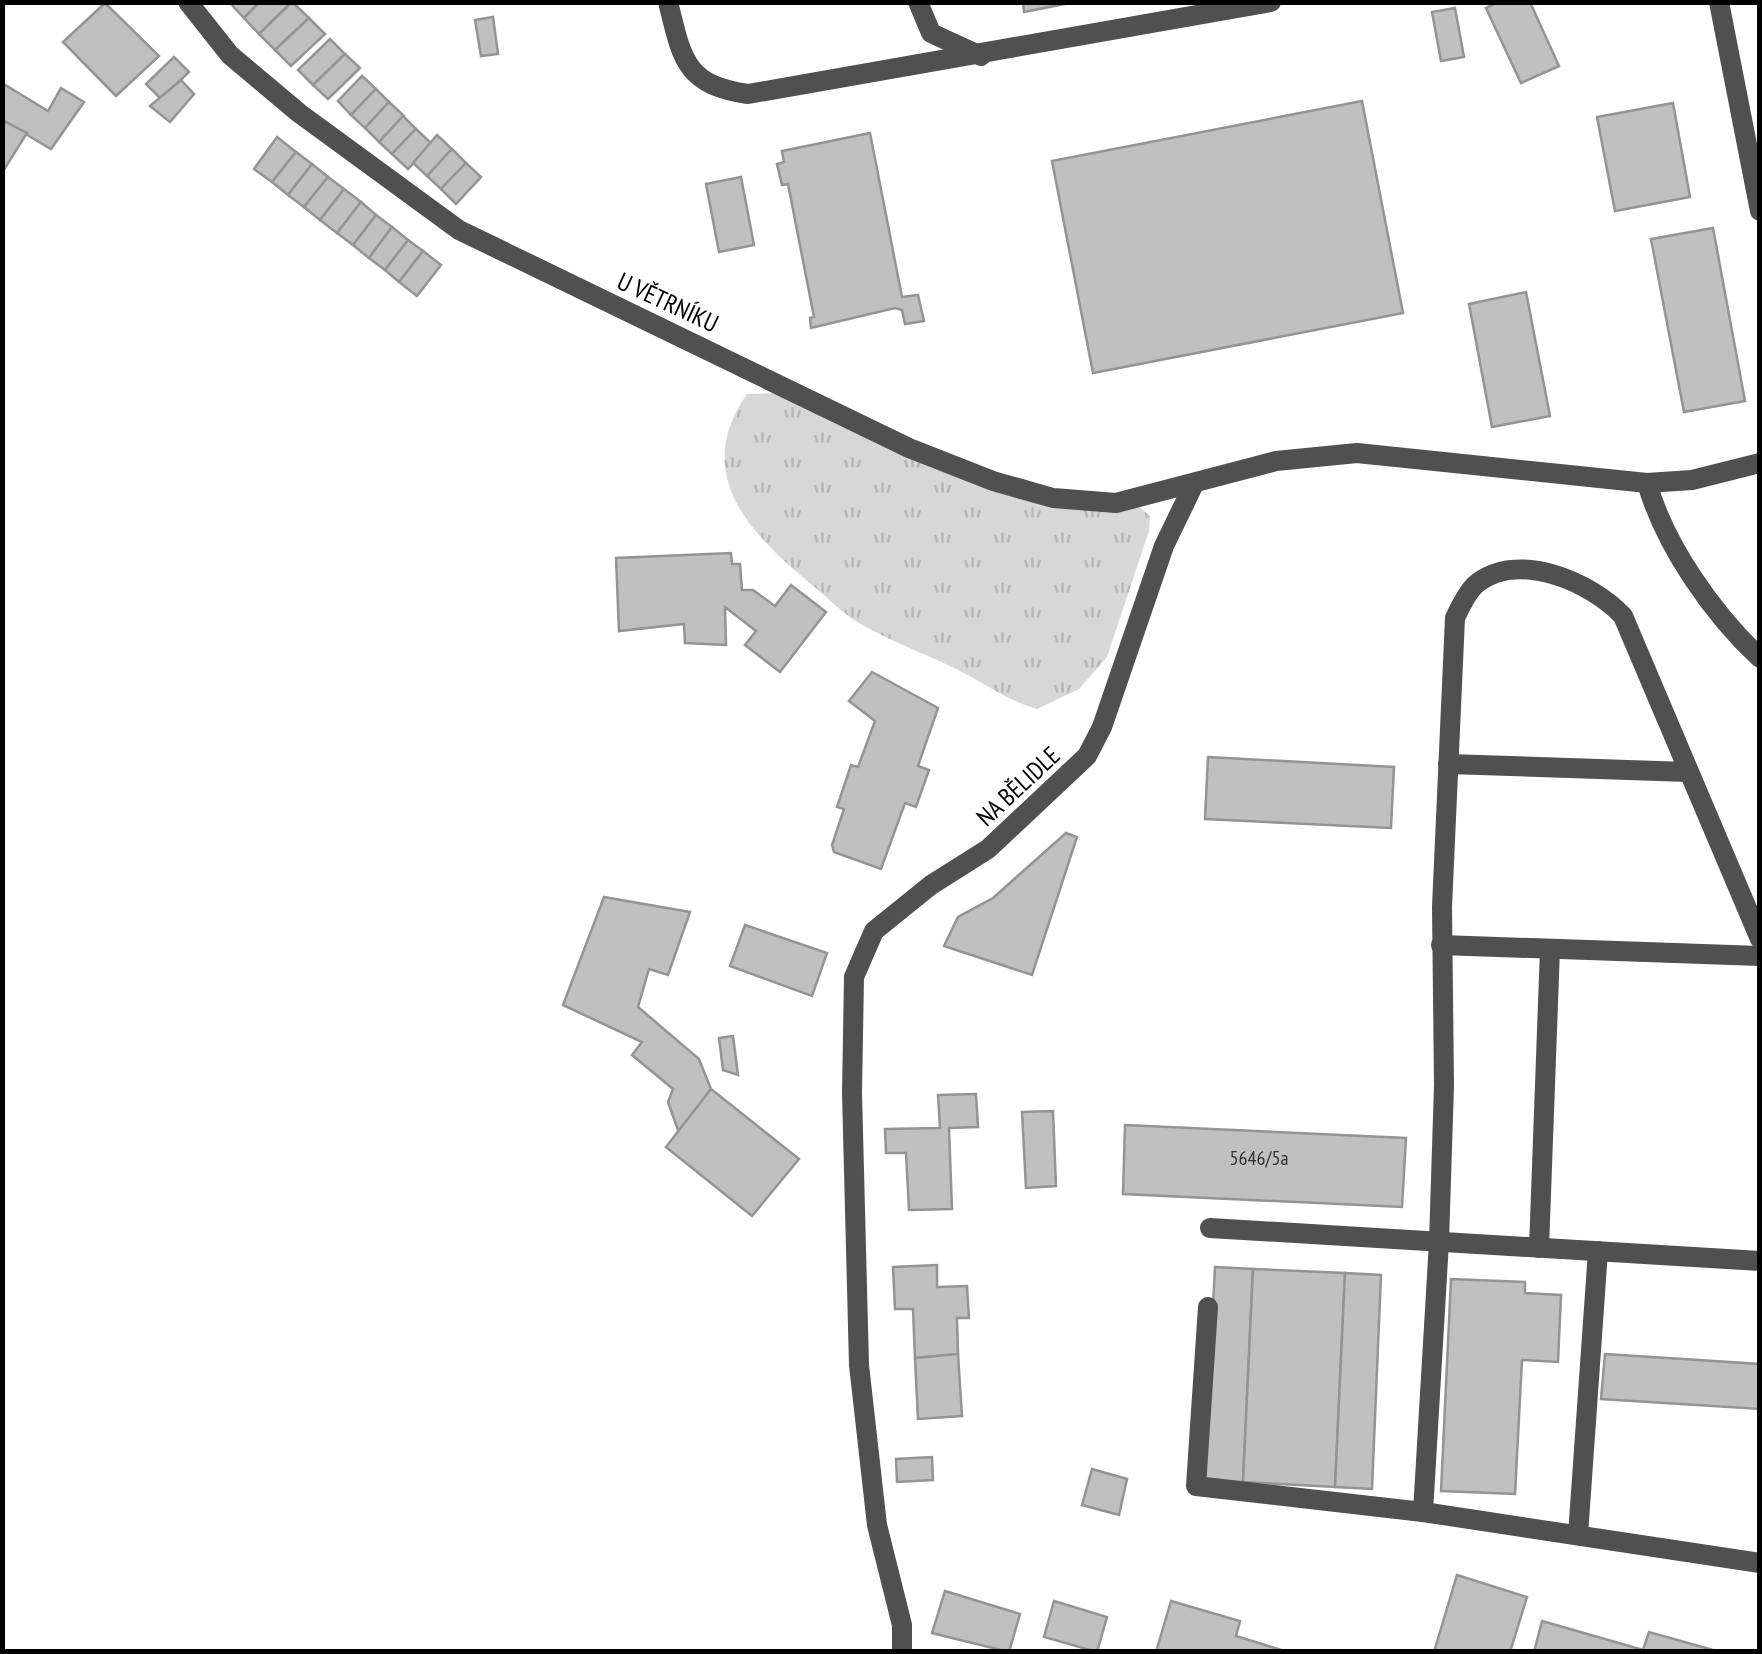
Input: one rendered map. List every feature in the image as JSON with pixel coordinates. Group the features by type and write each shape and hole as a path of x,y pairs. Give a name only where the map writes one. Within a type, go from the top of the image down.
{"street":[{"name":"U VĚTRNÍKU","path":"188,2 230,56 299,113 459,230 908,448 993,481 1053,498 1116,503 1194,486"},
{"path":"668,2 684,63 700,80 721,90 748,94 1271,2"},
{"path":"918,2 931,33 981,56"},
{"path":"1719,2 1760,211"},
{"path":"1194,486 1276,461 1356,453 1646,484 1692,480 1760,463"},
{"path":"1646,484 1668,534 1728,629 1760,658"},
{"name":"NA BĚLIDLE","path":"902,1652 902,1625 872,1490 859,1364 852,1094 854,977 874,931 931,885 988,849 1087,756 1102,728 1164,546 1194,486"},
{"path":"1423,1512 1439,1242 1444,1086 1441,945 1455,618 1477,583 1530,572 1578,580 1604,596 1623,616 1760,939"},
{"path":"1448,764 1688,772"},
{"path":"1441,945 1760,956"},
{"path":"1539,1248 1550,949"},
{"path":"1210,1228 1760,1261"},
{"path":"1578,1536 1598,1252"},
{"path":"1208,1307 1196,1486 1423,1512 1760,1563"}],"green space":[{"path":"777,393 993,482 1138,506 1150,516 1149,531 1107,657 1079,689 1037,709 1015,701 859,623 768,545 735,500 727,476 725,450 731,423 747,394"}],"building":[{"path":"229,2 260,2 244,18"},
{"path":"260,2 292,2 259,34 244,18"},
{"path":"292,2 309,18 275,50 259,34"},
{"path":"1023,2 1075,2 1024,12"},
{"path":"1498,2 1530,2 1559,66 1521,83 1486,8"},
{"path":"105,3 159,56 116,96 63,42"},
{"path":"1455,8 1464,57 1441,61 1432,12"},
{"path":"493,17 498,54 481,56 475,20"},
{"path":"309,18 325,34 291,66 275,50"},
{"path":"330,39 345,54 313,85 298,70"},
{"path":"345,54 360,68 328,99 313,85"},
{"path":"174,57 189,72 161,99 146,84"},
{"path":"362,76 376,89 351,115 338,101"},
{"path":"181,80 194,94 170,122 150,106"},
{"path":"2,83 48,111 61,88 84,102 51,149 2,120"},
{"path":"376,89 389,102 365,128 351,115"},
{"path":"1362,101 1403,313 1093,373 1052,161"},
{"path":"389,102 404,116 379,142 365,128"},
{"path":"1673,103 1690,197 1615,211 1597,117"},
{"path":"403,116 416,129 392,154 379,142"},
{"path":"2,120 27,133 2,173"},
{"path":"416,129 432,144 408,169 392,154"},
{"path":"870,133 902,297 918,295 924,321 905,324 902,310 895,308 811,328 810,318 814,317 788,184 782,185 777,164 784,162 782,151"},
{"path":"437,135 452,149 427,176 413,163"},
{"path":"277,137 296,152 272,182 254,169"},
{"path":"452,149 466,163 441,189 427,176"},
{"path":"296,152 312,164 288,195 272,182"},
{"path":"466,163 481,177 456,204 441,189"},
{"path":"312,164 328,177 304,207 288,195"},
{"path":"328,177 344,189 320,220 304,207"},
{"path":"741,177 754,245 719,252 706,184"},
{"path":"344,189 361,202 337,233 320,220"},
{"path":"361,202 376,215 353,245 337,233"},
{"path":"376,215 392,227 369,258 353,245"},
{"path":"392,227 408,240 385,270 369,258"},
{"path":"1713,228 1745,401 1684,412 1651,239"},
{"path":"408,240 423,251 399,282 385,270"},
{"path":"423,251 441,265 417,296 399,282"},
{"path":"1526,292 1550,416 1492,427 1469,304"},
{"path":"731,553 732,564 740,564 742,590 753,590 775,606 791,585 826,612 780,672 745,645 756,631 725,607 726,645 685,643 684,624 619,631 616,558"},
{"path":"872,672 938,708 918,766 929,770 916,807 905,803 881,869 834,852 832,845 844,809 837,807 851,765 858,767 875,721 849,701"},
{"path":"1208,757 1394,767 1391,828 1205,819"},
{"path":"1066,833 1077,837 1032,975 944,946 958,917 993,898"},
{"path":"604,897 690,912 668,975 649,969 638,1007 699,1059 711,1089 679,1133 668,1102 673,1089 632,1055 642,1042 563,1005"},
{"path":"745,925 827,953 812,996 730,966"},
{"path":"733,1036 738,1075 723,1070 719,1038"},
{"path":"711,1089 799,1159 752,1216 666,1147"},
{"path":"976,1094 978,1127 949,1128 952,1209 909,1210 906,1153 886,1153 885,1129 940,1128 938,1095"},
{"path":"1053,1111 1056,1186 1026,1188 1022,1112"},
{"path":"1125,1125 1406,1138 1402,1207 1123,1194"},
{"path":"937,1265 937,1287 967,1286 969,1318 957,1318 958,1354 915,1358 913,1309 895,1309 893,1267"},
{"path":"1215,1267 1253,1269 1243,1482 1204,1480"},
{"path":"1253,1269 1345,1273 1335,1487 1243,1482"},
{"path":"1345,1273 1381,1275 1372,1489 1335,1487"},
{"path":"1451,1279 1525,1282 1525,1293 1561,1295 1558,1362 1522,1360 1515,1494 1441,1491"},
{"path":"958,1354 962,1416 918,1419 915,1358"},
{"path":"1605,1354 1760,1364 1760,1409 1601,1399"},
{"path":"932,1457 933,1480 897,1482 896,1459"},
{"path":"1092,1469 1127,1479 1119,1515 1082,1505"},
{"path":"1457,1575 1527,1597 1510,1652 1434,1652"},
{"path":"945,1591 1020,1614 1009,1652 932,1633"},
{"path":"1054,1601 1107,1617 1097,1652 1044,1637"},
{"path":"1171,1601 1240,1621 1236,1636 1288,1652 1156,1652"},
{"path":"1542,1621 1643,1650 1649,1632 1720,1652 1534,1652"}]}
